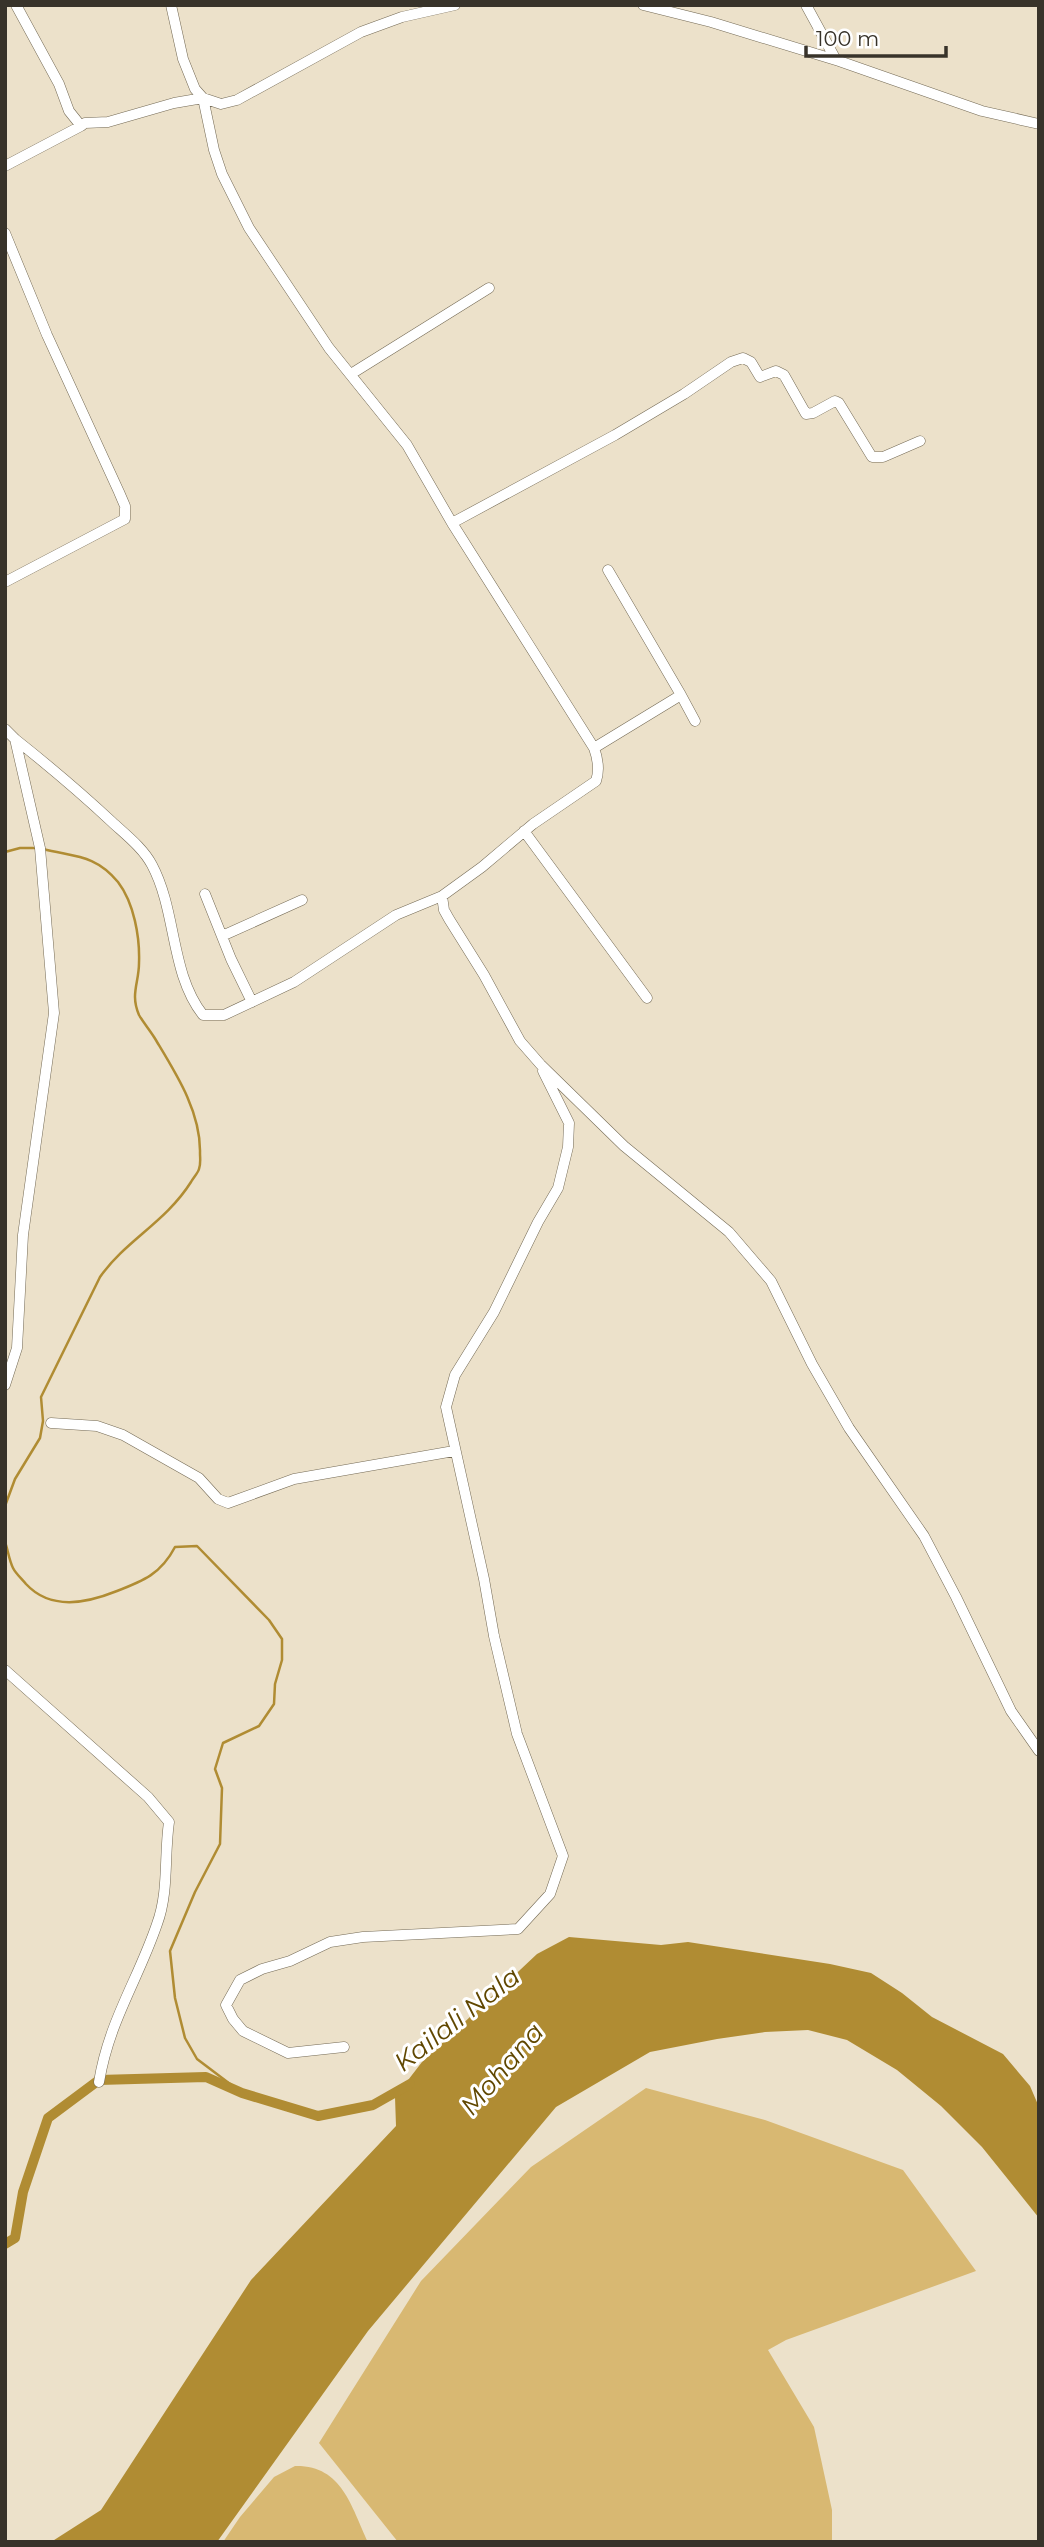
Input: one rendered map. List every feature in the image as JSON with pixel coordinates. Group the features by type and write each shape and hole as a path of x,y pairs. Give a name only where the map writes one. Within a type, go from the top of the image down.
{"street":[{"path":"16,5 58,84 69,111 81,126"},
{"path":"171,5 183,59 195,89 203,98 220,104 237,100 361,32 402,17 455,5"},
{"path":"643,5 711,22 836,60 982,111 1039,124"},
{"path":"806,5 836,60"},
{"path":"5,166 85,123 108,122 174,103 203,98"},
{"path":"5,729 74,786 134,842 151,864 166,903 185,986 203,1015 224,1015 294,982 396,915 442,896 482,867 524,831 596,781 599,772 594,748 452,523 407,445 330,348 249,228 222,174 203,98"},
{"path":"5,233 47,335 125,506 125,519 5,582"},
{"path":"351,374 489,288"},
{"path":"452,523 615,435 731,362 743,358 751,362 760,377 776,372 784,375 806,414 835,401 839,403 872,457 883,457 920,441"},
{"path":"608,570 695,721"},
{"path":"594,748 681,695"},
{"path":"5,1385 17,1348 23,1235 54,1013 43,865 15,739"},
{"path":"524,831 647,998"},
{"path":"205,894 252,1002"},
{"path":"442,896 444,910 520,1041 624,1146 729,1232 771,1281 812,1364 849,1429 924,1536 1011,1710 1039,1751"},
{"path":"222,936 302,900"},
{"path":"344,2047 288,2053 243,2031 226,2005 240,1980 262,1969 290,1961 330,1941 518,1929 550,1894 563,1856 517,1734 446,1406 455,1375 494,1312 538,1222 558,1188 568,1147 569,1123 541,1065"},
{"path":"51,1423 97,1426 123,1435 199,1478 218,1499 228,1503 294,1479 454,1451"},
{"path":"5,1670 148,1797 169,1822 165,1850 166,1881 158,1923 113,2024 103,2053 99,2082"}],"shaded area":[{"path":"646,2088 765,2120 903,2170 976,2271 786,2340 768,2350 814,2427 832,2510 832,2542 398,2542 319,2443 421,2281 531,2167"},
{"path":"295,2466 324,2472 334,2480 350,2502 368,2542 223,2542 274,2477"}],"water":[{"name":"Mohana","path":"569,1937 661,1945 688,1942 871,1973 932,2017 1003,2054 1030,2086 1039,2107 1039,2218 982,2147 941,2106 897,2070 847,2040 808,2030 765,2032 650,2052 556,2107 368,2331 217,2542 51,2542 101,2510 251,2280 396,2126 395,2097 422,2062 537,1954"}],"waterway":[{"path":"5,852 36,848"},
{"path":"5,1506 15,1479 40,1438 43,1421 41,1397 100,1277 110,1264 181,1196 200,1167 199,1137 185,1092 136,1008 138,942 135,921 124,890 109,873 92,861 43,849"},
{"path":"5,1542 10,1562 26,1584 47,1598 70,1602 94,1599 135,1584 164,1564 175,1547 197,1546 269,1620 282,1639 282,1660 275,1684 274,1704 259,1726 223,1743 215,1769 222,1788 220,1844 195,1892 170,1951 175,1998 185,2038 197,2059 242,2093"},
{"name":"Kailali Nala","path":"5,2244 15,2238 23,2192 48,2118 99,2080 206,2077 242,2093 318,2116 373,2105 410,2084"}]}
